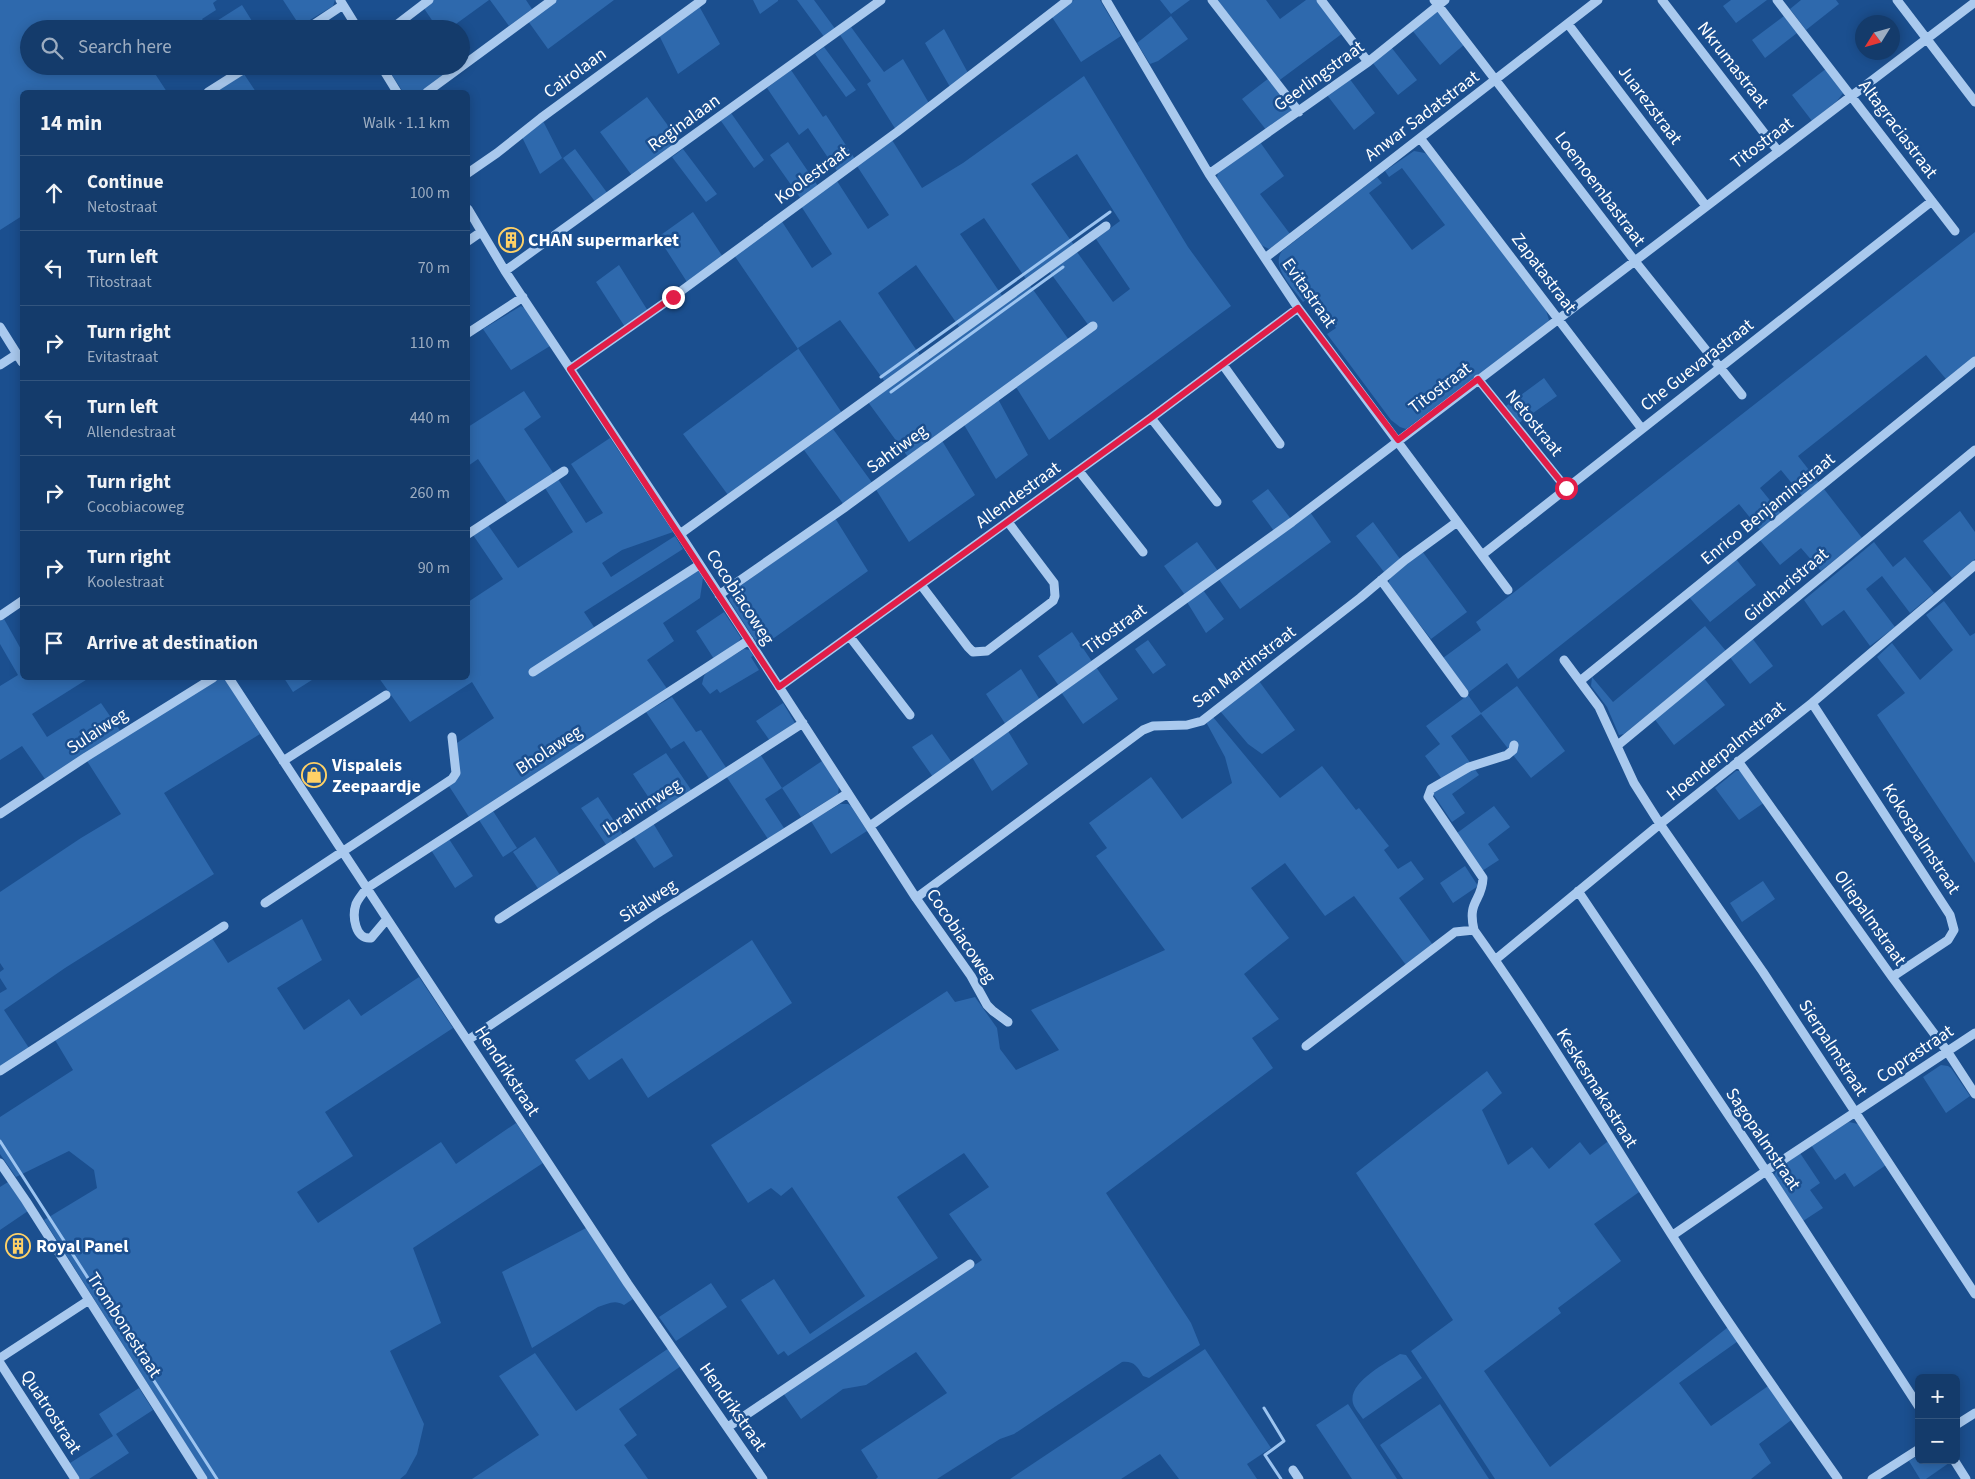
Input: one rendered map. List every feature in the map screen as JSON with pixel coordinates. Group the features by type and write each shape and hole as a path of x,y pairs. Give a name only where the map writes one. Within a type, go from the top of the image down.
{"street":[{"path":"403,20 429,0"},
{"path":"470,60 552,0"},
{"name":"Cairolaan","path":"470,172 702,0"},
{"name":"Reginalaan","path":"506,271 882,0"},
{"name":"Koolestraat","path":"570,369 673,297 904,127 1068,0"},
{"name":"Evitastraat","path":"1106,0 1209,174 1298,308 1508,590"},
{"path":"1212,0 1299,112"},
{"path":"1321,0 1368,62"},
{"name":"Anwar Sadatstraat","path":"1265,258 1598,0"},
{"name":"Nkrumastraat","path":"1662,0 1778,151"},
{"name":"Altagraciastraat","path":"1777,0 1955,231"},
{"path":"1897,0 1975,102"},
{"name":"Geerlingstraat","path":"1209,174 1368,62 1439,2"},
{"name":"Loemoembastraat","path":"1439,2 1496,80 1634,260 1742,395"},
{"name":"Titostraat","path":"870,826 1292,522 1975,2"},
{"path":"319,20 342,3 352,20"},
{"name":"Juarezstraat","path":"1568,24 1706,206"},
{"path":"211,90 235,75"},
{"path":"387,75 396,90"},
{"path":"430,90 450,75"},
{"name":"Zapatastraat","path":"1420,138 1642,429"},
{"name":"Che Guevarastraat","path":"1482,555 1932,201"},
{"name":"Cocobiacoweg","path":"470,212 522,297 680,534 916,898 971,976 987,1005 993,1012 1008,1022"},
{"path":"680,534 1106,226"},
{"path":"470,240 482,232"},
{"path":"470,332 522,297"},
{"name":"Allendestraat","path":"779,687 921,586 1298,308"},
{"name":"Sahtiweg","path":"719,595 844,508 1093,326"},
{"path":"0,327 20,358 0,365"},
{"name":"Enrico Benjaminstraat","path":"1580,681 1975,361"},
{"path":"1223,365 1280,444"},
{"name":"Netostraat","path":"1478,379 1566,488"},
{"path":"1151,418 1217,502"},
{"name":"Girdharistraat","path":"1618,745 1975,450"},
{"path":"1079,470 1143,552"},
{"path":"470,533 564,471"},
{"path":"921,586 968,648 973,652 987,652 1053,601 1055,596 1054,583 1008,522"},
{"name":"San Martinstraat","path":"916,898 1143,730 1153,726 1187,726 1202,721 1405,560 1457,522"},
{"path":"533,672 699,565"},
{"name":"Hoenderpalmstraat","path":"1495,960 1738,760 1812,703 1975,565"},
{"path":"1381,580 1464,693"},
{"path":"0,616 20,602"},
{"path":"850,637 910,715"},
{"name":"Bholaweg","path":"367,888 749,640"},
{"name":"Sierpalmstraat","path":"1564,660 1599,707 1634,783 1660,824 1763,972 1975,1294"},
{"name":"Sulaiweg","path":"0,814 209,680"},
{"name":"Hendrikstraat","path":"230,680 628,1284 763,1479"},
{"path":"283,761 386,695"},
{"name":"Kokospalmstraat","path":"1812,703 1950,915 1954,930 1948,940 1892,977"},
{"name":"Ibrahimweg","path":"498,919 803,723"},
{"path":"265,903 454,777 456,773 452,737"},
{"path":"1306,1046 1455,932 1474,930 1471,916 1473,904 1483,889 1483,878 1428,797 1428,794 1431,789 1469,767 1507,755 1513,750 1514,745"},
{"name":"Oliepalmstraat","path":"1738,760 1892,977 1947,1051 1975,1094"},
{"name":"Sitalweg","path":"468,1040 655,915 848,793"},
{"path":"367,888 356,903 355,910 355,922 361,936 366,939 371,938 387,919"},
{"name":"Sagopalmstraat","path":"1578,891 1766,1171 1915,1400"},
{"path":"0,1071 224,926"},
{"name":"Keskesmakastraat","path":"1474,930 1698,1276 1838,1479"},
{"name":"Coprastraat","path":"1673,1235 1975,1033"},
{"name":"Trombonestraat","path":"0,1163 203,1479"},
{"path":"728,1426 970,1264"},
{"path":"0,1358 89,1300"},
{"name":"Quatrostraat","path":"0,1363 75,1479"},
{"path":"1960,1422 1975,1413"},
{"path":"1872,1479 1915,1452"},
{"path":"1957,1464 1966,1479"},
{"path":"1293,1470 1299,1479"}],"shaded area":[{"path":"0,0 217,0 213,3 216,10 203,20 20,20 20,75 156,75 166,90 20,90 20,217 0,230"},
{"path":"283,0 335,0 333,6 310,20 296,20"},
{"path":"433,0 489,0 461,20 432,20 423,7"},
{"path":"490,0 526,0 532,9 509,26"},
{"path":"556,0 614,0 548,49 528,21"},
{"path":"753,0 778,0 778,1 760,14"},
{"path":"797,0 814,0 836,30 825,38"},
{"path":"1074,0 1100,0 1121,36 1081,62 1052,17"},
{"path":"1160,0 1190,0 1171,14"},
{"path":"1216,0 1266,0 1280,19 1306,0 1318,0 1343,33 1277,82"},
{"path":"1731,0 1767,0 1736,23 1723,6"},
{"path":"1801,0 1836,0 1839,4 1806,30 1790,9"},
{"path":"242,5 251,20 218,20"},
{"path":"699,6 720,44 678,74 659,35"},
{"path":"1436,12 1440,12 1465,44 1440,65 1412,30"},
{"path":"1171,16 1188,39 1158,61 1150,64 1137,43"},
{"path":"1784,16 1797,33 1765,58 1752,40"},
{"path":"851,27 884,72 903,59 930,105 896,130 867,84 871,81 840,35"},
{"path":"944,29 968,73 950,87 925,43"},
{"path":"824,47 856,90 846,97 815,54"},
{"path":"1391,47 1417,80 1398,95 1372,62"},
{"path":"1827,68 1844,92 1837,101 1812,121 1792,95"},
{"path":"791,70 823,117 826,115 855,159 837,171 808,128 799,135 767,88"},
{"path":"245,75 255,90 218,90"},
{"path":"392,75 445,75 425,90 402,90"},
{"path":"1084,76 1188,247 1231,306 1049,440 1016,387 1089,326 1049,271 1077,252 1113,302 1130,289 1096,239 1120,221 1077,154 1031,184 1074,245 1026,279 984,218 960,234 1003,297 960,328 916,265 878,293 921,357 885,382 840,320 798,348 842,413 728,495 683,434 798,349 734,255 781,220 812,268 832,254 801,206 837,181 868,229 889,215 857,166 892,140 922,188 963,163"},
{"path":"1269,78 1292,109 1292,112 1267,131 1242,99"},
{"path":"1349,78 1375,113 1354,130 1327,95"},
{"path":"647,97 680,142 633,177 600,132"},
{"path":"731,113 764,160 754,168 721,121"},
{"path":"543,121 562,158 540,174 522,137"},
{"path":"788,142 818,186 801,199 770,155"},
{"path":"1260,142 1284,176 1260,194 1290,234 1269,249 1261,245 1217,178 1218,172"},
{"path":"575,149 608,194 596,203 563,158"},
{"path":"683,149 717,194 706,202 672,157"},
{"path":"1414,151 1425,153 1430,157 1546,310 1549,320 1547,325 1406,429 1391,420 1327,334 1336,328 1312,295 1303,302 1289,284 1281,271 1279,257 1282,251 1377,177 1382,183 1369,193 1412,250 1445,225 1402,168 1389,177 1385,171"},
{"path":"693,212 723,257 687,282 658,237"},
{"path":"1975,232 1975,357 1946,379 1926,355 1798,456 1820,484 1803,497 1781,470 1760,488 1781,514 1760,530 1739,504 1518,679 1507,663 1469,692 1443,658 1481,630 1476,622"},
{"path":"619,265 648,311 625,327 596,282"},
{"path":"1029,284 1069,340 908,457 868,402"},
{"path":"521,306 526,309 550,346 511,370 483,329"},
{"path":"1544,378 1557,396 1519,423 1506,406"},
{"path":"524,391 541,417 524,429 554,474 508,504 478,459 470,465 470,426"},
{"path":"998,399 1028,455 996,479 963,423"},
{"path":"833,429 873,484 844,505 804,450"},
{"path":"610,438 673,532 622,550 602,563 611,577 675,536 683,549 584,612 594,627 689,569 696,567 703,578 700,598 663,623 674,641 647,660 668,690 469,817 447,783 458,776 457,743 494,718 472,682 410,722 380,680 470,680 470,601 503,579 473,535 488,525 518,568 573,532 545,488 558,479 586,523 603,513 571,464"},
{"path":"941,439 975,495 909,542 875,488"},
{"path":"1268,489 1291,519 1274,531 1252,501"},
{"path":"1824,489 1862,538 1821,571 1801,548 1780,565 1759,539"},
{"path":"1960,511 1975,532 1975,559 1952,578 1923,541"},
{"path":"1310,512 1331,542 1240,609 1218,578"},
{"path":"835,518 868,571 760,648 729,600 732,592"},
{"path":"1373,522 1400,559 1384,572 1356,536"},
{"path":"1197,542 1218,571 1185,595 1164,566"},
{"path":"1874,542 1893,567 1905,557 1934,593 1910,613 1882,576 1866,589 1895,627 1870,646 1844,610 1822,626 1804,600"},
{"path":"1422,551 1467,612 1431,639 1388,584 1390,578"},
{"path":"1736,559 1756,585 1710,622 1689,597"},
{"path":"1203,590 1224,619 1206,633 1187,602"},
{"path":"1944,601 1970,636 1975,633 1975,863 1877,715 1905,693 1877,657 1892,643 1920,680 1953,650 1926,615"},
{"path":"724,612 741,638 714,659 696,631"},
{"path":"4,619 20,647 20,680 86,680 32,714 47,737 101,703 121,732 45,779 22,746 0,760 0,686 18,675 0,644 0,621"},
{"path":"1705,626 1726,651 1624,734 1619,735 1607,707 1591,686 1592,677 1613,702"},
{"path":"1072,632 1093,663 1059,686 1038,656"},
{"path":"1752,638 1773,666 1750,684 1729,656"},
{"path":"1148,640 1166,665 1153,674 1135,649"},
{"path":"744,649 750,650 753,656 751,657 759,670 720,693 717,689 710,694 702,684 704,676 708,671"},
{"path":"1096,667 1118,699 1083,724 1061,692"},
{"path":"1021,669 1040,700 1006,725 986,694"},
{"path":"1703,677 1725,705 1674,745 1653,717"},
{"path":"215,680 226,680 260,734 164,793 214,874 65,968 4,1010 29,1048 0,1067 0,993 7,989 0,978 0,972 4,969 0,963 0,892 81,838 121,814 87,761"},
{"path":"285,680 312,680 293,692"},
{"path":"1259,681 1295,730 1262,754 1248,744 1220,711"},
{"path":"1517,686 1565,751 1531,778 1481,714 1451,736 1479,775 1452,794 1465,813 1452,822 1431,791 1444,782 1425,756 1440,744 1426,726 1468,695 1481,713"},
{"path":"672,697 696,732 701,730 727,769 710,780 684,741 671,749 646,712"},
{"path":"783,703 795,723 770,741 756,721"},
{"path":"1213,717 1280,798 1322,766 1356,810 1359,808 1389,846 1384,850 1398,869 1411,861 1424,879 1399,898 1433,945 1406,965 1354,896 1325,916 1285,863 1251,888 1289,938 1244,974 1279,1019 1252,1038 1273,1068 1106,1193 1191,1323 1200,1345 1149,1378 1143,1376 1132,1363 1122,1362 1014,1434 1000,1439 937,1479 876,1479 878,1477 861,1450 947,1393 916,1352 866,1385 843,1389 801,1419 783,1393 982,1260 949,1214 989,1187 964,1153 897,1197 938,1258 788,1356 784,1351 778,1355 741,1300 774,1279 810,1334 865,1296 792,1187 781,1196 771,1188 748,1203 711,1145 947,991 955,1002 975,997 997,1028 1000,1049 1016,1070 1059,1050 1031,1010 1165,950 1096,856 1107,848 1089,823 1151,777 1182,819 1232,783 1225,757 1206,722"},
{"path":"1008,731 1028,764 992,791 972,757"},
{"path":"932,734 953,764 933,777 912,747"},
{"path":"666,753 692,791 659,813 633,774"},
{"path":"760,754 782,788 765,799 784,828 768,839 726,776"},
{"path":"822,761 839,786 838,794 801,817 782,788"},
{"path":"1736,771 1740,771 1765,802 1739,820 1715,788"},
{"path":"598,797 624,836 607,846 581,808"},
{"path":"840,804 851,806 867,831 831,854 811,821"},
{"path":"1494,806 1510,827 1488,844 1499,860 1482,871 1457,833"},
{"path":"493,811 517,848 503,857 479,820"},
{"path":"653,823 673,856 654,868 633,836"},
{"path":"535,837 560,875 539,890 513,852"},
{"path":"449,839 473,876 455,888 431,850"},
{"path":"1465,866 1478,886 1453,903 1440,883"},
{"path":"1763,881 1775,899 1742,922 1730,903"},
{"path":"302,919 322,960 277,988 304,1030 349,999 361,1016 419,977 453,1028 325,1112 353,1156 297,1192 318,1223 441,1142 456,1164 516,1123 543,1163 413,1248 441,1323 390,1351 424,1424 417,1454 406,1474 400,1479 208,1479 44,1220 97,1188 94,1170 69,1151 16,1177 0,1154 0,1117 73,1070 55,1040 212,938 228,963"},
{"path":"752,940 792,1003 648,1098 622,1058 589,1080 575,1060"},
{"path":"1941,1065 1951,1068 1970,1096 1946,1113 1923,1077"},
{"path":"1487,1071 1502,1093 1482,1110 1508,1165 1532,1147 1549,1169 1580,1142 1590,1155 1611,1139 1642,1190 1594,1224 1621,1261 1558,1308 1561,1313 1484,1371 1550,1467 1732,1324 1741,1339 1679,1383 1711,1426 1771,1384 1794,1418 1759,1444 1771,1463 1751,1479 1495,1479 1411,1351 1453,1320 1356,1173"},
{"path":"1849,1122 1858,1124 1886,1165 1854,1187 1845,1173 1835,1180 1811,1145"},
{"path":"1800,1153 1820,1183 1810,1190 1823,1208 1803,1221 1774,1175 1778,1168"},
{"path":"8,1182 28,1211 0,1230 0,1187"},
{"path":"586,1228 633,1299 624,1305 614,1302 598,1307 532,1348 502,1272"},
{"path":"711,1283 727,1307 676,1341 659,1317"},
{"path":"669,1348 681,1366 619,1409 637,1435 624,1445 648,1479 472,1479 539,1435 499,1376 535,1353 576,1411"},
{"path":"1205,1349 1271,1448 1247,1464 1257,1479 1179,1479 1160,1454 1121,1479 1010,1479"},
{"path":"1400,1354 1406,1355 1422,1378 1363,1419 1354,1406 1352,1398 1355,1390 1376,1369"},
{"path":"139,1388 153,1410 116,1434 129,1453 89,1479 80,1479 70,1463 113,1436 99,1414"},
{"path":"1348,1404 1397,1479 1352,1479 1316,1425"},
{"path":"1440,1404 1489,1479 1403,1479 1380,1445"},
{"path":"1915,1457 1915,1464 1948,1464 1926,1479 1920,1479 1909,1461"}],"waterway":[{"path":"881,377 1110,212"},
{"path":"891,392 1063,267"},
{"path":"0,1141 217,1479"},
{"path":"1264,1408 1284,1441 1265,1455 1281,1479"}],"place":[{"name":"CHAN supermarket","path":"511,240"},
{"name":"Vispaleis Zeepaardje","path":"314,775"},
{"name":"Royal Panel","path":"18,1246"}],"route":[{"path":"673,297 570,369 779,687 1151,418 1298,308 1398,440 1478,379 1566,488"}]}
